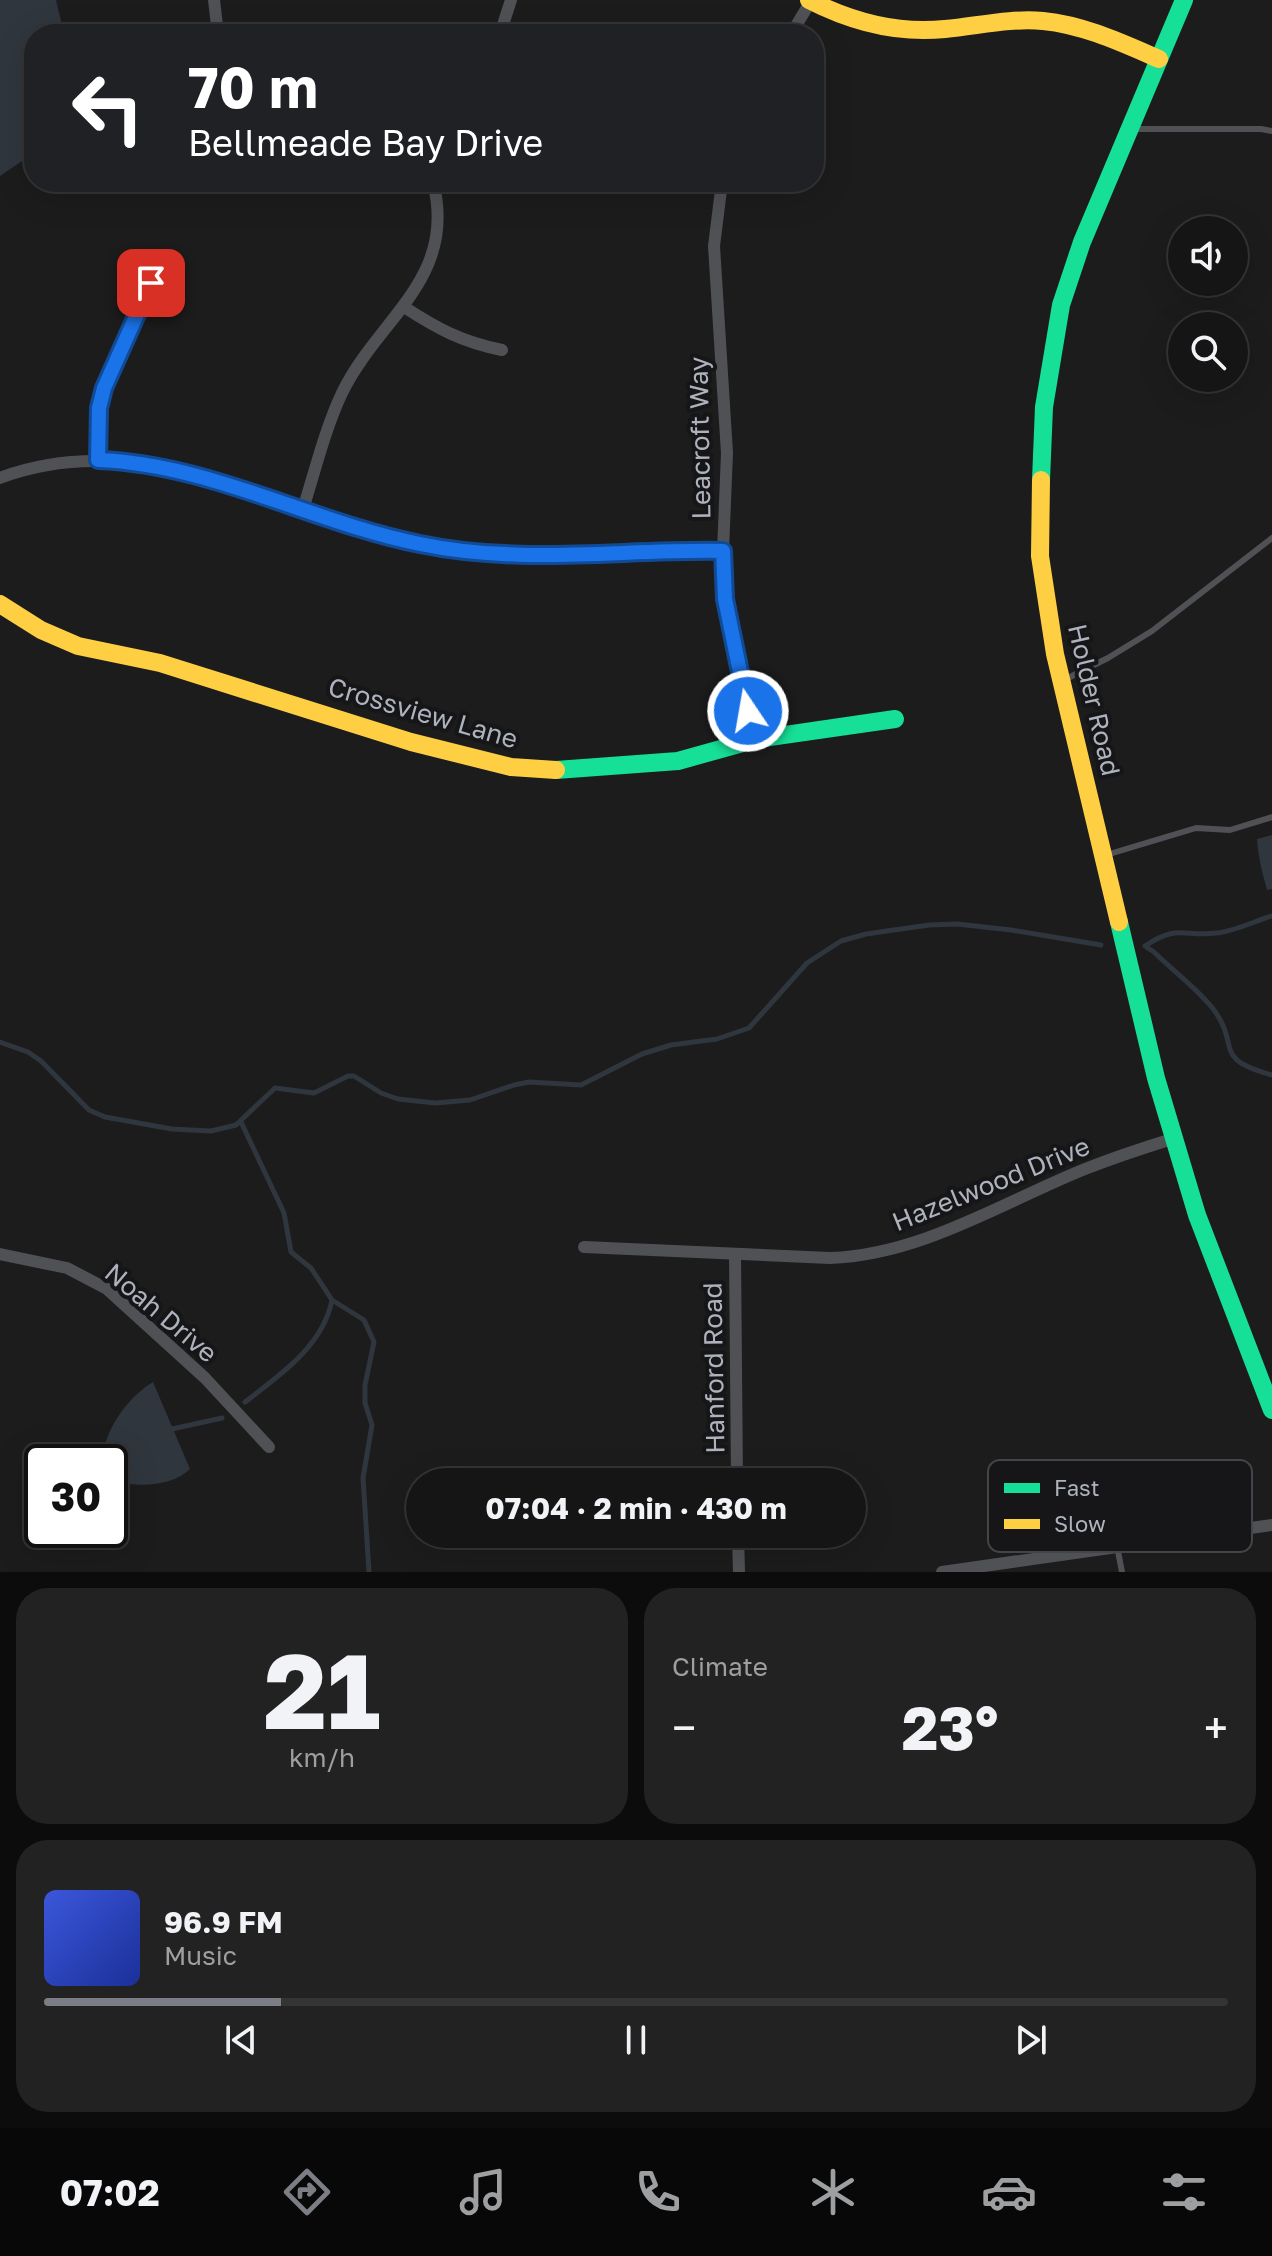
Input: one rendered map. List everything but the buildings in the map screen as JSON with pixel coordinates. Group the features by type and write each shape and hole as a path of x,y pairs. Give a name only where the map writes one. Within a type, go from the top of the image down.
{"street":[{"path":"214,0 217,24"},
{"path":"503,24 511,0"},
{"name":"Holder Road","path":"1184,0 1068,281 1054,341 1044,407 1040,556 1046,608 1061,681 1172,1139 1217,1270 1272,1410"},
{"path":"797,24 810,1 866,24 896,29 925,30 1013,20 1043,21 1100,35 1159,59"},
{"path":"303,509 342,394 355,369 404,307 429,265 439,223 434,192"},
{"name":"Leacroft Way","path":"721,192 714,246 727,438 723,551 725,599 757,739"},
{"path":"98,460 99,408 104,388 151,283"},
{"path":"404,307 463,341 502,350"},
{"path":"0,478 67,462 98,460 162,466 400,540 486,554 530,556 723,551"},
{"name":"Crossview Lane","path":"0,604 49,634 78,646 160,663 232,683 411,742 511,767 570,771 651,765 678,761 757,739 895,719"},
{"name":"Hazelwood Drive","path":"584,1247 830,1258 876,1252 940,1233 1084,1170 1172,1139"},
{"name":"Noah Drive","path":"0,1254 67,1268 107,1289 205,1378 269,1447"},
{"name":"Hanford Road","path":"735,1254 737,1468"},
{"path":"1252,1528 1272,1525"},
{"path":"738,1548 739,1572"},
{"path":"942,1572 980,1569 1081,1552"}],"lane":[{"path":"1130,129 1272,131"},
{"path":"1061,681 1108,658 1152,631 1272,538"},
{"path":"1103,856 1196,828 1230,830 1272,817"},
{"path":"1118,1552 1122,1572"}],"shaded area":[{"path":"0,0 56,0 62,24 24,24 24,160 0,176"},
{"path":"1272,835 1272,889 1267,890 1257,839"},
{"path":"153,1382 190,1469 163,1483 129,1484 128,1444 106,1444 118,1416"}],"waterway":[{"path":"1272,916 1224,932 1173,933 1145,946 1193,987 1214,1010 1234,1057 1253,1069 1272,1075"},
{"path":"0,1042 28,1052 41,1061 89,1110 105,1117 172,1129 211,1131 236,1125 275,1088 314,1093 348,1076 354,1076 381,1093 398,1099 435,1103 470,1100 529,1082 581,1085 642,1054 671,1045 717,1039 749,1028 807,963 841,941 866,934 957,924 1101,945"},
{"path":"241,1122 284,1213 291,1252 311,1268 332,1300 364,1320 374,1342 365,1385 365,1403 372,1425 363,1478 369,1572"},
{"path":"245,1402 286,1370 310,1345 320,1332 332,1300"},
{"path":"172,1429 222,1418"}],"traffic: fast":[{"path":"1041,480 1044,407 1061,305 1082,242 1184,0"},
{"path":"556,770 678,761 757,739 895,719"},
{"path":"1119,922 1156,1078 1197,1215 1272,1410"}],"traffic: slow":[{"path":"809,0 858,20 910,30 1018,21 1058,23 1102,36 1159,59"},
{"path":"1041,480 1040,556 1055,654 1119,922"},
{"path":"0,604 41,630 78,646 160,663 411,742 511,767 556,770"}],"route":[{"path":"151,283 104,388 99,408 98,460 162,466 400,540 444,549 530,556 723,551 725,599 748,711"}]}
